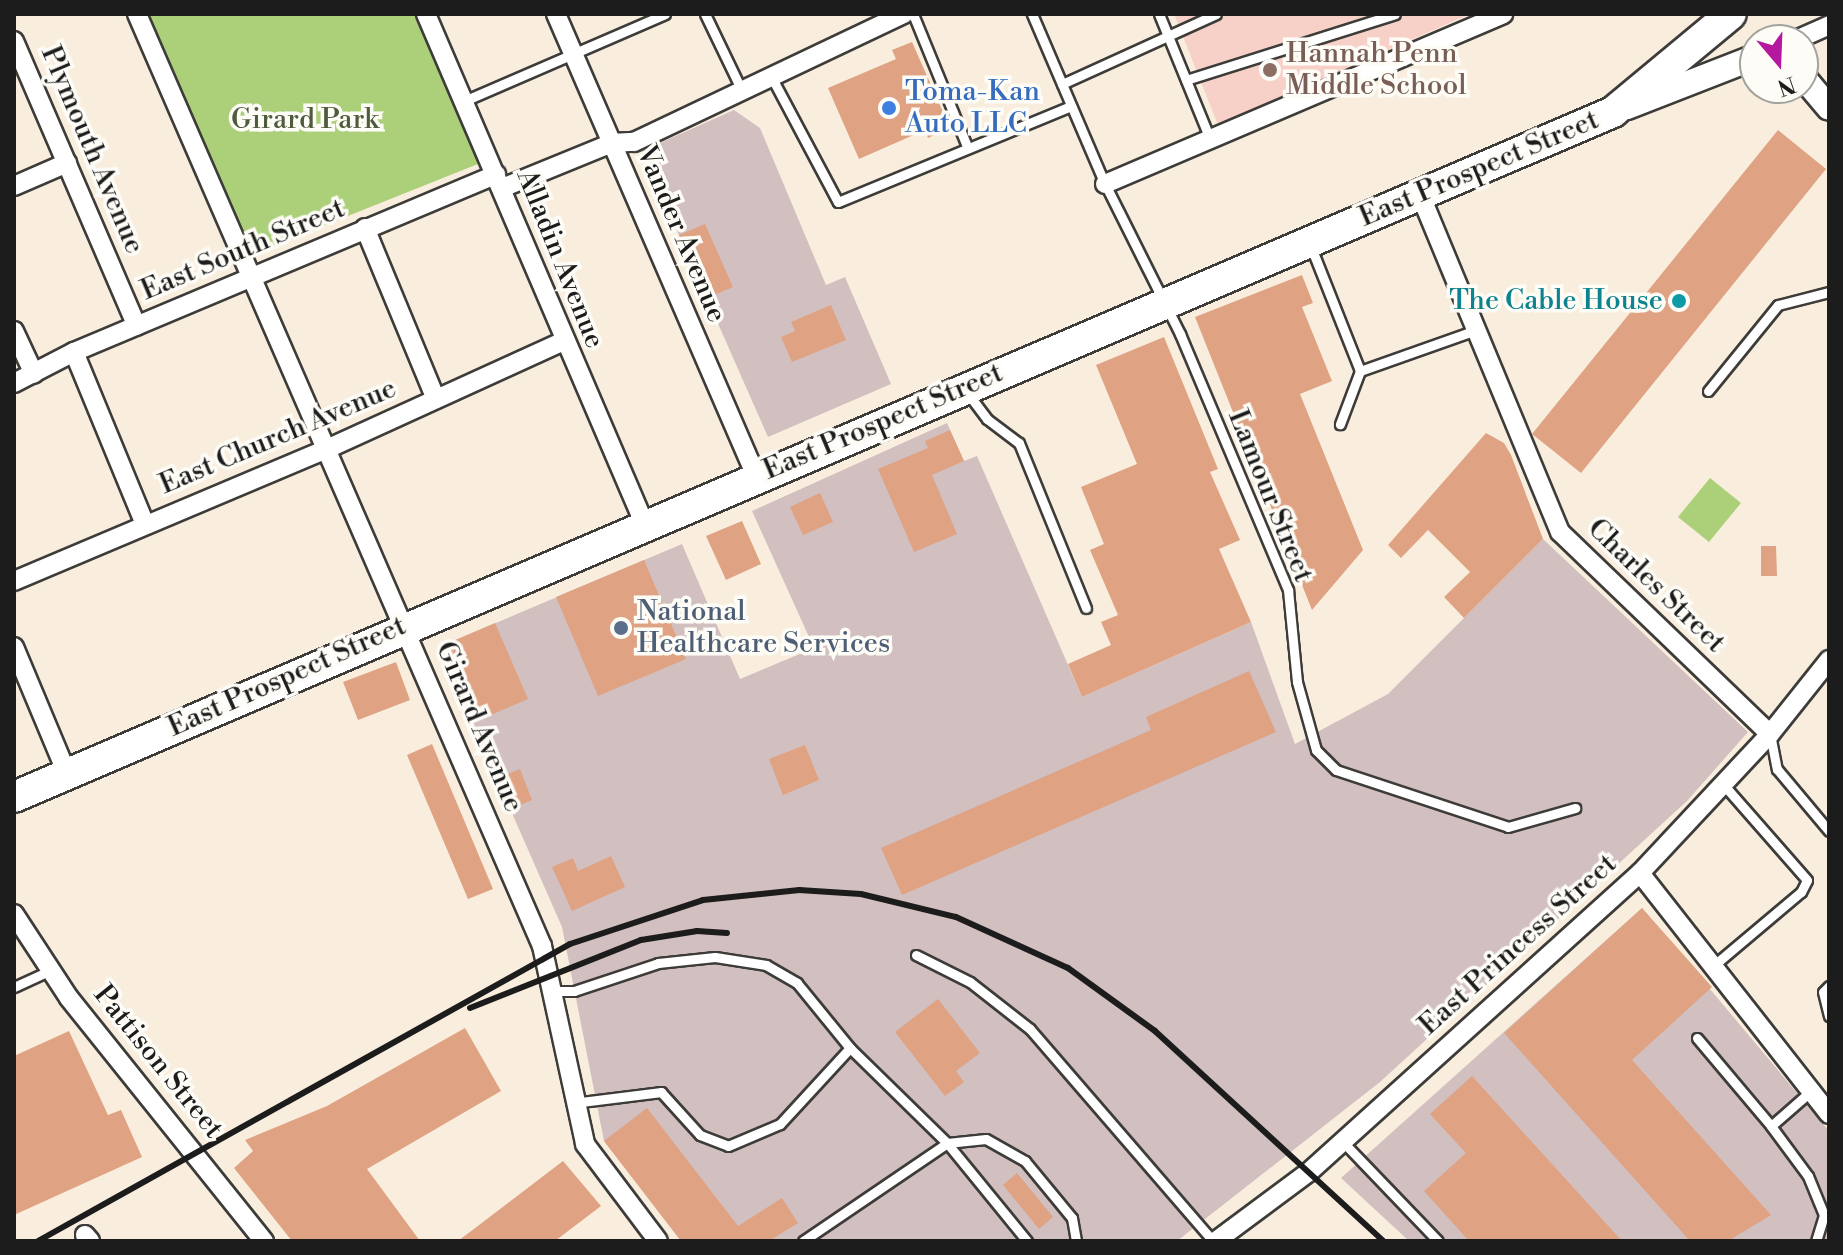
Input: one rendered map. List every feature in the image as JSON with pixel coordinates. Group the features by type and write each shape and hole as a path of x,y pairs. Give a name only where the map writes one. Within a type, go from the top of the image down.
{"main road":[{"path":"1613,112 1731,14"},
{"name":"East Prospect Street","path":"14,797 405,625 1613,112"}],"street":[{"name":"Girard Avenue","path":"137,14 250,276 329,448 542,946 572,1103 585,1144 658,1241"},
{"name":"Alladin Avenue","path":"426,14 499,182 562,342 644,523"},
{"name":"Vander Avenue","path":"556,14 756,476"},
{"name":"East South Street","path":"14,383 74,352 365,228 612,143 634,142 773,80 904,14"},
{"path":"1105,184 1503,14"},
{"name":"Plymouth Avenue","path":"14,41 137,326"},
{"name":"East Prospect Street","path":"1613,112 1739,63"},
{"path":"14,186 67,163"},
{"name":"Charles Street","path":"1420,194 1560,532 1770,734"},
{"path":"365,228 436,399"},
{"path":"14,331 34,374"},
{"name":"East Church Avenue","path":"14,581 329,448 562,342"},
{"path":"74,352 145,524"},
{"path":"14,647 67,774"},
{"name":"East Princess Street","path":"1214,1241 1343,1142 1640,873 1770,734 1829,660"},
{"path":"1640,873 1829,1114"},
{"name":"Pattison Street","path":"14,914 54,969 69,998 264,1241"}],"lane":[{"path":"464,101 665,14"},
{"path":"705,14 743,94"},
{"path":"913,14 967,146"},
{"name":"Lamour Street","path":"1032,14 1105,184 1161,303 1180,334 1288,590 1297,682 1316,750 1336,770 1508,827 1575,808"},
{"path":"1159,14 1210,139"},
{"path":"1062,84 1168,38 1188,23 1216,14"},
{"path":"1186,80 1395,14"},
{"path":"773,80 838,202 967,146 1071,106"},
{"path":"1308,240 1360,371 1340,424"},
{"path":"1708,391 1778,305 1829,292"},
{"path":"1360,371 1476,330"},
{"path":"965,389 987,419 1019,443 1086,608"},
{"path":"1770,734 1777,769 1829,831"},
{"path":"1713,966 1801,892 1807,880 1723,784"},
{"path":"916,955 970,982 1030,1029 1214,1241"},
{"path":"551,991 574,991 658,963 715,957 766,965 797,983 850,1048 947,1143 1027,1241"},
{"path":"14,987 54,969"},
{"path":"1829,986 1823,992 1829,1016"},
{"path":"1697,1038 1771,1126 1808,1176 1824,1215 1816,1241"},
{"path":"572,1103 661,1092 700,1135 728,1146 780,1124 850,1048"},
{"path":"1771,1126 1811,1091"},
{"path":"803,1241 947,1143 986,1139 1025,1161 1072,1218 1076,1241"},
{"path":"1343,1142 1438,1241"}],"shaded area":[{"name":"Hannah Penn Middle School","path":"1174,14 1470,14 1218,125"},
{"path":"734,110 760,128 826,285 845,277 891,384 768,437 642,151"},
{"path":"947,423 964,461 977,456 1082,697 1251,622 1295,744 1388,694 1543,539 1748,732 1687,801 1380,1082 1177,1241 681,1241 604,1141 562,927 439,647 682,544 740,679 814,648 752,511"},
{"path":"1642,908 1829,1131 1829,1241 1409,1241 1341,1178"}],"green space":[{"name":"Girard Park","path":"144,14 419,14 483,162 248,256"},
{"path":"1710,478 1741,503 1709,542 1678,517"}],"building":[{"name":"Toma-Kan Auto LLC","path":"912,42 950,128 928,138 925,130 859,159 828,88 896,59 892,50"},
{"name":"The Cable House","path":"1778,130 1826,169 1581,473 1532,434"},
{"path":"705,224 733,287 707,298 679,235"},
{"path":"1302,275 1313,303 1302,307 1332,381 1300,394 1363,550 1312,610 1195,317"},
{"path":"831,305 846,340 792,362 781,337 795,331 791,322"},
{"path":"1164,337 1218,469 1210,472 1240,540 1219,549 1251,622 1082,697 1068,664 1111,645 1101,622 1118,615 1090,550 1104,544 1081,487 1137,464 1096,365"},
{"path":"950,430 964,461 932,475 957,534 914,552 878,469 928,448 925,441"},
{"path":"1486,433 1504,443 1511,455 1543,539 1464,618 1444,597 1470,572 1428,530 1401,558 1388,545"},
{"path":"820,493 833,522 803,535 790,507"},
{"path":"742,521 761,564 726,580 706,536"},
{"path":"1761,546 1776,546 1777,576 1761,576"},
{"name":"National Healthcare Services","path":"644,560 686,659 598,696 556,597"},
{"path":"495,623 528,699 472,723 439,647"},
{"path":"396,662 410,700 358,720 343,682"},
{"path":"1249,671 1276,732 902,895 881,848 1151,730 1146,717"},
{"path":"432,744 493,889 468,899 407,755"},
{"path":"805,745 819,780 783,795 769,759"},
{"path":"520,769 532,800 510,809 496,779"},
{"path":"611,856 625,887 572,911 552,867 573,858 578,871"},
{"path":"1642,908 1712,987 1632,1060 1771,1215 1728,1241 1690,1241 1504,1033"},
{"path":"938,999 980,1053 956,1071 964,1082 945,1096 895,1032"},
{"path":"465,1028 501,1091 367,1169 420,1241 292,1241 234,1168 253,1151 245,1140 327,1106"},
{"path":"69,1031 108,1115 121,1110 142,1157 14,1215 14,1056"},
{"path":"1472,1076 1622,1241 1469,1241 1424,1191 1466,1153 1430,1114"},
{"path":"647,1108 738,1226 782,1198 798,1223 769,1241 681,1241 604,1141"},
{"path":"563,1161 601,1206 555,1241 458,1241"},
{"path":"1017,1173 1053,1217 1039,1229 1003,1185"}],"railway":[{"path":"38,1241 570,944 703,900 799,890 861,894 956,917 1068,968 1155,1031 1383,1241"},
{"path":"470,1008 641,940 697,931 727,933"}],"place":[{"name":"Hannah Penn Middle School","path":"1270,70"},
{"name":"Toma-Kan Auto LLC","path":"889,108"},
{"name":"The Cable House","path":"1679,301"},
{"name":"National Healthcare Services","path":"621,628"}]}
